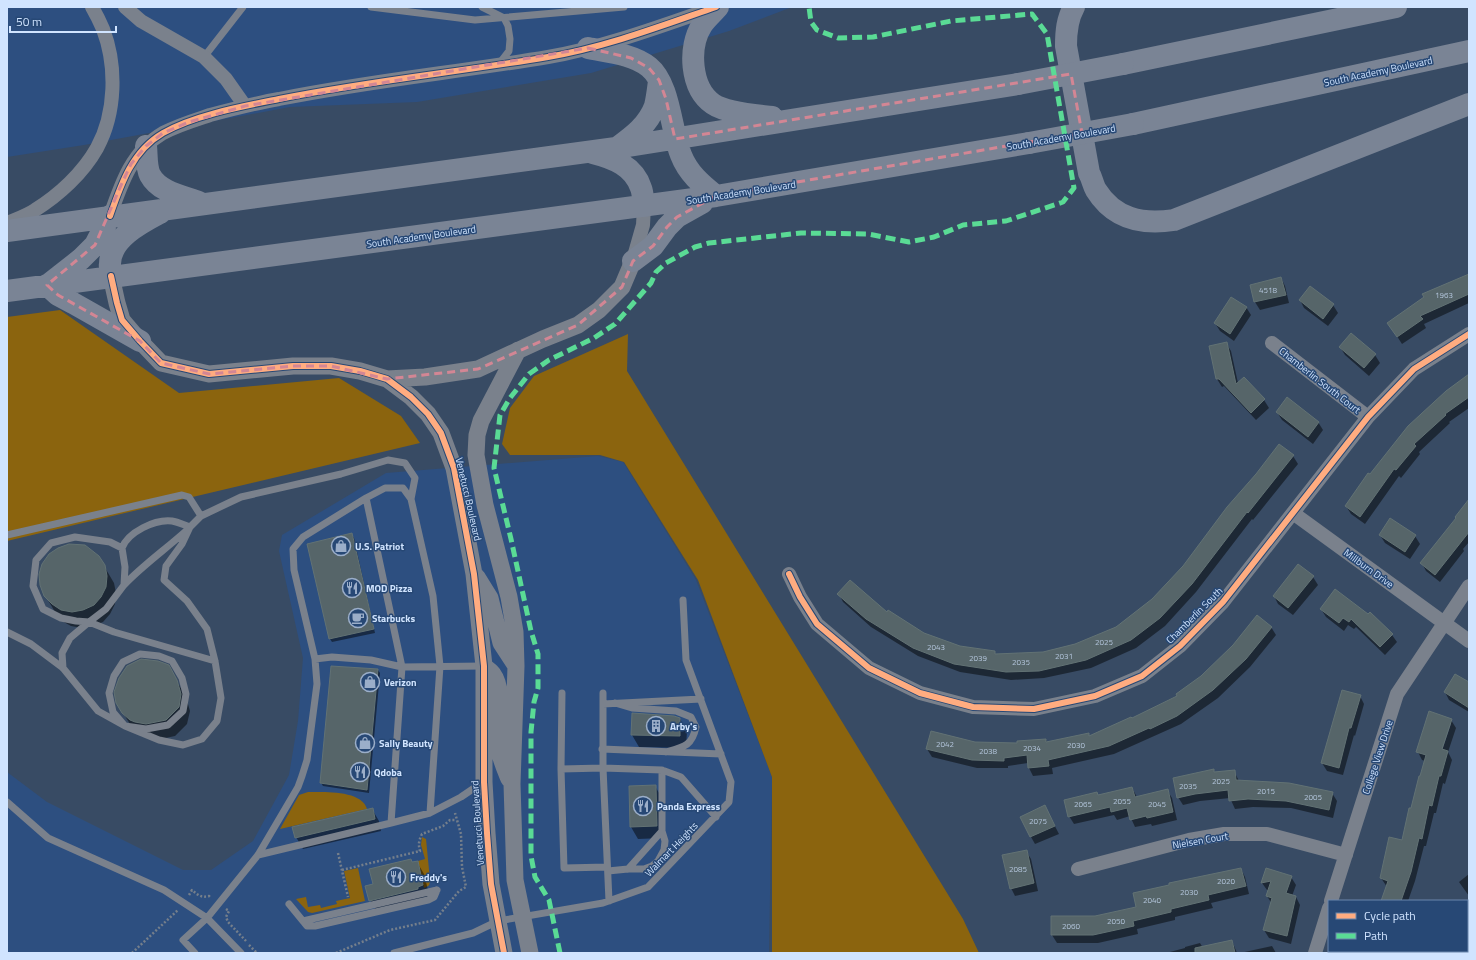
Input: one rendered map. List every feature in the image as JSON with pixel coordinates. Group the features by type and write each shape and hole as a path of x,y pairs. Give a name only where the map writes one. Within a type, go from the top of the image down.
{"highway":[{"path":"717,7 701,26 695,43 693,62 695,76 701,91 713,104 730,110 793,120"},
{"path":"1074,7 1070,14 1066,30 1066,46 1089,173 1096,189 1106,203 1117,212 1132,219 1145,222 1174,220 1469,104"},
{"path":"1299,28 1368,7"},
{"path":"7,230 616,148 1018,84 1124,64 1396,7"},
{"path":"588,48 631,58 649,68 659,80 666,99 675,139 681,156 691,174 716,196 677,217 667,227 653,246 633,261"},
{"name":"South Academy Boulevard","path":"7,291 716,196 1029,144 1133,124 1469,51"},
{"path":"616,148 635,135 648,120 655,105 659,80"},
{"path":"146,146 147,163 150,174 157,183 167,191 204,203"},
{"path":"588,152 603,156 625,166 635,176 641,188 644,206"},
{"path":"111,276 110,263 112,252 124,237 142,222 172,208"},
{"path":"110,216 95,245 81,259 47,285 58,295 73,302 140,341"}],"street":[{"path":"7,223 34,211 60,192 85,166 97,148 106,129 113,82 110,54 103,29 92,7"},
{"path":"125,7 141,21 204,58 226,80 245,106"},
{"path":"110,216 125,176 146,146 163,133 189,122 245,106 332,88 499,64 588,48 717,7"},
{"path":"387,379 425,377 478,369 518,350 578,325 599,310 622,287 633,261 644,225 644,206"},
{"name":"Venetucci Boulevard","path":"111,276 116,303 122,320 161,363 209,374 293,366 331,366 360,371 387,379 411,397 428,414 441,433 454,468 474,574 484,666 484,782 491,884 504,953"},
{"name":"Chamberlin South","path":"789,574 800,597 817,624 869,668 920,693 973,707 1034,709 1095,696 1142,676 1180,646 1223,602 1368,417 1414,370 1469,334"},
{"name":"Chamberlin South Court","path":"1272,343 1368,417"},
{"name":"Venetucci Boulevard","path":"518,350 480,421 476,435 476,454 486,505 510,597 515,632 516,666 512,784 515,880 530,953"},
{"name":"Millburn Drive","path":"1293,513 1469,641"},
{"path":"474,574 490,598 500,643 516,666"},
{"path":"1444,623 1469,586"},
{"name":"College View Drive","path":"1331,900 1397,694 1444,623"},
{"path":"484,666 493,674 498,687 500,710 498,733 499,752 504,768 512,784"},
{"name":"Nielsen Court","path":"1078,869 1188,840 1224,834 1267,834 1346,855"},
{"path":"1315,953 1328,911"}],"lane":[{"path":"204,58 243,7"},
{"path":"370,7 475,20 624,7"},
{"path":"482,7 504,18 508,26 510,39 509,50 499,64"},
{"path":"63,668 62,653 70,638 106,609 134,574 167,548 201,516 242,497 341,474 388,460 405,463 415,478 411,499"},
{"path":"195,953 183,940 207,918 258,854 298,787 307,760 317,684 315,659 294,570 293,549 303,537 385,488 403,488 411,499 433,596 440,666 430,813"},
{"path":"7,535 182,495 189,497 201,516"},
{"path":"366,498 402,667 391,823"},
{"path":"124,585 125,568 122,548 124,542 148,524 171,521 190,527"},
{"path":"7,632 31,644 63,668 78,689 98,711 125,726 159,740 183,745 202,739 217,721 221,698 215,661 207,629 187,601 164,580 166,566 182,544 190,527"},
{"path":"122,548 110,542 75,537 51,543 36,560 33,586 43,608 61,618 89,622 114,632 215,661"},
{"name":"Walmart Heights","path":"394,953 473,933 498,921 609,901 648,888 729,802 731,782 686,660 683,600"},
{"path":"140,654 159,656 172,661 182,678 186,694 182,711 168,725 146,728 125,726 113,712 109,693 114,676 123,662 140,654"},
{"path":"315,659 332,657 371,660 402,667 484,666"},
{"path":"562,693 561,768 564,868 644,869 652,866 658,861 664,850 662,831 662,770"},
{"path":"603,693 602,749 609,901"},
{"path":"603,704 701,699"},
{"path":"615,703 632,708 676,711 691,717 696,727 694,737 685,746 666,752"},
{"path":"602,749 721,754"},
{"path":"561,768 662,770 682,777 716,816"},
{"path":"258,854 430,813 461,797 484,782"},
{"path":"7,802 48,838 164,890 207,918 241,953"},
{"path":"628,869 662,831"},
{"path":"289,904 307,926 315,926 428,900 434,897 437,890"}],"path":[{"path":"342,870 420,851 419,846 422,834 443,826 450,820 456,820"},
{"path":"338,853 348,897"}],"highlighted area":[{"path":"588,48 631,58 649,68 659,80 666,99 675,139 1071,74 1082,133 716,196 677,217 667,227 653,246 633,261 622,287 578,325 478,369 387,379 331,366 293,366 209,374 161,363 140,341 58,295 47,285 95,245 131,164 146,146 163,133 189,122 245,106"}],"shaded area":[{"path":"7,7 792,7 729,31 591,73 417,102 290,107 84,145 7,157"},
{"path":"60,310 179,393 339,378 401,416 420,443 7,541 7,317"},
{"path":"628,334 627,371 963,919 979,953 772,953 772,777 698,580 624,462 600,455 510,455 502,444 510,408 534,376"},
{"path":"598,456 623,462 696,580 772,777 769,953 7,953 7,772 47,802 183,870 211,870 253,841 289,775 298,721 303,658 279,551 282,535 386,473"},
{"path":"308,792 332,792 350,795 358,798 364,803 367,809 280,829 299,795"},
{"path":"422,837 426,839 430,880 429,885 424,888 418,861 425,859 421,845"},
{"path":"358,868 365,901 312,913 308,912 296,899 306,897 308,907 320,905 321,908 337,904 336,901 350,898 344,871"}],"building":[{"path":"1469,274 1469,294 1420,316 1423,319 1397,337 1387,323 1424,297 1422,294"},
{"path":"1281,277 1286,295 1254,302 1250,285"},
{"path":"1310,286 1334,304 1323,319 1299,300"},
{"path":"1231,297 1247,307 1230,334 1214,323"},
{"path":"1351,333 1376,354 1364,368 1339,347"},
{"path":"1227,342 1236,384 1244,377 1265,399 1251,413 1219,379 1216,379 1209,346"},
{"path":"1469,374 1469,397 1445,414 1446,415 1414,444 1416,446 1396,470 1394,469 1360,517 1345,506 1368,473 1370,474 1408,426 1446,391"},
{"path":"1287,397 1319,422 1308,437 1276,412"},
{"path":"1279,444 1294,455 1248,513 1247,512 1192,584 1160,618 1131,640 1086,660 1039,671 1006,672 954,664 913,648 866,619 837,594 850,580 887,612 888,610 924,633 960,646 995,651 995,654 1043,652 1075,644 1116,627 1152,599 1183,566 1227,507 1256,474"},
{"path":"1469,499 1469,532 1435,575 1420,563 1456,518 1455,517"},
{"path":"1390,518 1416,535 1405,552 1379,535"},
{"path":"352,533 374,629 329,639 307,544"},
{"path":"69,544 85,545 99,556 105,565 107,576 106,587 101,597 94,605 83,610 72,612 61,610 44,596 40,585 39,574 42,564 49,554 58,548"},
{"path":"1298,564 1314,576 1288,608 1273,596"},
{"path":"1335,589 1368,614 1370,612 1393,634 1380,647 1351,619 1349,622 1343,618 1339,623 1320,609"},
{"path":"1257,615 1272,627 1246,659 1213,690 1177,716 1109,746 1048,760 1049,766 1028,768 1027,755 1004,758 1004,761 972,760 926,749 931,731 975,742 1017,743 1017,741 1046,739 1046,742 1089,733 1089,736 1131,717 1132,718 1177,696 1176,694 1201,676 1233,645"},
{"path":"141,659 158,661 169,665 177,680 181,694 179,707 166,720 146,724 135,722 130,720 122,713 116,703 114,692 119,678 127,666"},
{"path":"331,666 378,669 367,790 320,783"},
{"path":"1455,674 1469,682 1469,708 1444,692"},
{"path":"1342,690 1361,695 1351,728 1349,728 1339,768 1321,763"},
{"path":"1429,711 1452,719 1442,749 1448,751 1441,776 1439,776 1432,806 1429,805 1422,839 1419,838 1411,872 1401,900 1381,900 1388,881 1380,878 1389,837 1402,840 1409,808 1411,808 1426,755 1416,752"},
{"name":"Arby's","path":"632,713 674,716 680,718 680,736 631,735"},
{"path":"1214,769 1214,772 1235,770 1236,780 1289,783 1333,792 1329,810 1286,801 1248,799 1229,801 1228,790 1177,798 1173,778"},
{"name":"Panda Express","path":"656,785 657,826 630,827 629,786"},
{"path":"1132,787 1135,797 1168,789 1173,812 1130,820 1127,808 1111,812 1110,807 1068,817 1064,800 1097,792 1098,795"},
{"path":"1045,805 1055,826 1030,837 1020,817"},
{"path":"373,808 375,819 295,838 292,827"},
{"path":"1027,850 1034,883 1010,889 1002,855"},
{"name":"Freddy's","path":"411,859 412,862 418,861 423,885 418,887 418,889 369,901 365,886 373,884 369,869"},
{"path":"1241,868 1246,886 1208,895 1209,900 1171,909 1171,912 1133,921 1134,926 1093,935 1051,935 1051,916 1095,916 1136,907 1133,893 1169,885 1169,883"},
{"path":"1266,868 1292,876 1286,893 1296,896 1287,936 1263,930 1272,898 1266,896 1271,881 1261,883"},
{"path":"1232,940 1235,953 1195,953 1195,948"}],"marked path":[{"path":"560,953 549,900 535,877 531,856 531,732 534,702 538,688 538,654 531,631 494,468 500,415 510,398 529,374 549,360 594,338 615,324 651,283 656,272 666,263 695,247 709,243 801,233 868,234 909,242 934,237 963,225 1006,221 1063,202 1074,188 1047,34 1032,14 951,21 873,37 838,38 817,30 811,22 809,7"}],"cycle path":[{"path":"110,216 123,180 143,149 152,140 163,133 189,121 235,108 312,93 570,53 612,42 716,7"},
{"path":"111,276 122,320 161,363 209,374 293,366 331,366 360,371 387,379 411,397 428,414 441,433 454,468 474,574 484,666 484,782 491,884 504,953"},
{"path":"789,574 800,597 817,624 869,668 920,693 973,707 1034,709 1095,696 1142,676 1180,646 1223,602 1368,417 1414,369 1469,334"}],"place":[{"name":"U.S. Patriot","path":"341,546"},
{"name":"MOD Pizza","path":"352,588"},
{"name":"Starbucks","path":"358,618"},
{"name":"Verizon","path":"370,682"},
{"name":"Arby's","path":"656,726"},
{"name":"Sally Beauty","path":"365,743"},
{"name":"Qdoba","path":"360,772"},
{"name":"Panda Express","path":"643,806"},
{"name":"Freddy's","path":"396,877"}]}
